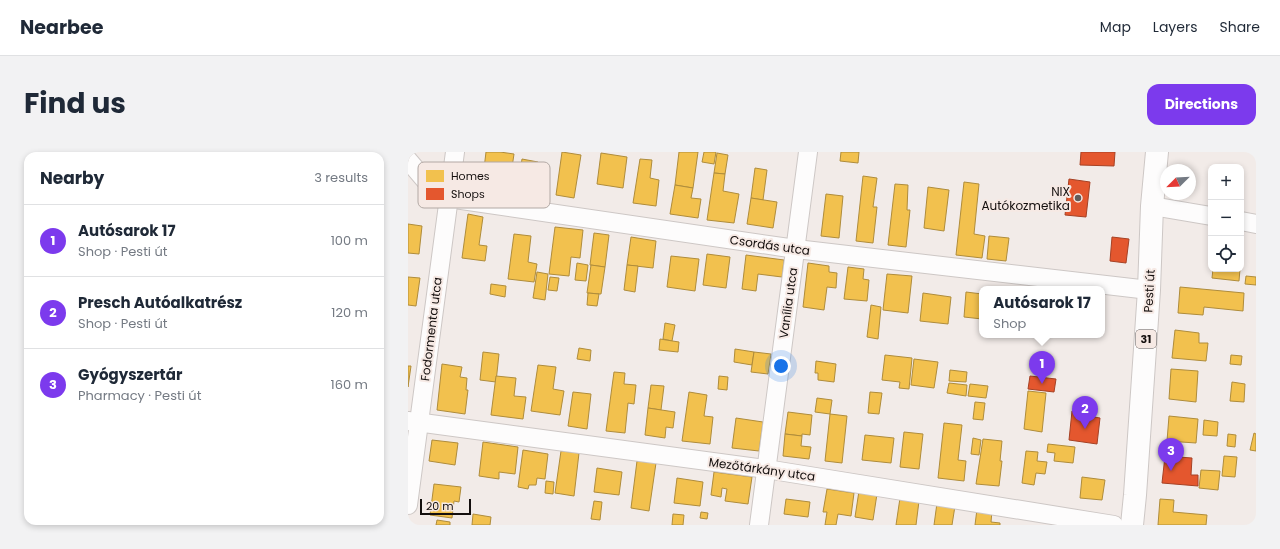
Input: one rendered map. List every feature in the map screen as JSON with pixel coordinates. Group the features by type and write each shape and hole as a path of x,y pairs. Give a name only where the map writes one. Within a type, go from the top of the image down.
{"main road":[{"name":"Pesti út","path":"1132,525 1136,495 1149,290 1152,206 1157,152"}],"street":[{"name":"Fodormenta utca","path":"453,162 454,152"},
{"name":"Vanília utca","path":"759,525 808,152"},
{"name":"Csordás utca","path":"408,160 418,172"},
{"path":"1152,206 1208,215"},
{"name":"Fodormenta utca","path":"408,505 413,422 446,208"},
{"name":"Csordás utca","path":"516,208 796,249 1149,290"},
{"path":"1244,222 1256,224"},
{"name":"Mezőtárkány utca","path":"413,422 766,469 1114,525"}],"building: Homes":[{"path":"486,152 514,154 513,162 485,162"},
{"path":"562,152 581,155 574,198 556,195"},
{"path":"679,152 698,152 693,188 675,185"},
{"path":"704,152 716,152 714,164 702,162"},
{"path":"841,152 859,152 858,163 840,161"},
{"path":"601,153 627,157 623,188 597,184"},
{"path":"717,153 728,155 725,174 714,173"},
{"path":"522,159 538,162 522,162"},
{"path":"640,159 652,160 650,178 659,180 656,206 633,203"},
{"path":"755,168 767,170 763,200 751,198"},
{"path":"714,173 725,174 723,191 739,194 734,223 707,220"},
{"path":"863,176 877,178 873,207 877,207 873,243 856,241"},
{"path":"964,182 979,184 974,234 985,236 982,258 956,255"},
{"path":"895,184 908,185 907,210 910,210 906,247 888,245"},
{"path":"675,185 693,188 691,198 701,199 698,218 670,214"},
{"path":"928,187 949,190 944,231 924,228"},
{"path":"826,194 843,196 839,238 821,236"},
{"path":"751,198 777,202 773,228 747,224"},
{"path":"468,214 483,217 479,245 487,246 485,261 462,258"},
{"path":"408,224 422,226 419,254 408,253"},
{"path":"555,227 583,230 580,258 571,257 569,276 549,274"},
{"path":"594,233 609,235 605,267 590,265"},
{"path":"514,234 531,236 528,262 537,264 534,282 508,279"},
{"path":"989,236 1009,238 1006,261 987,259"},
{"path":"631,237 656,241 653,268 627,265"},
{"path":"707,254 730,257 726,288 703,285"},
{"path":"746,255 784,260 782,277 758,274 756,291 742,289"},
{"path":"671,256 699,259 695,291 667,287"},
{"path":"577,263 588,265 586,281 575,280"},
{"path":"808,263 829,266 829,272 837,273 836,288 827,287 824,310 803,307"},
{"path":"591,265 605,267 601,294 587,293"},
{"path":"627,265 638,266 635,292 624,290"},
{"path":"848,267 864,269 863,279 869,280 867,301 844,299"},
{"path":"537,272 548,274 545,300 533,298"},
{"path":"1213,272 1240,272 1239,281 1212,278"},
{"path":"887,274 912,276 908,313 883,310"},
{"path":"1246,276 1256,277 1256,285 1245,284"},
{"path":"408,277 420,278 416,306 408,305"},
{"path":"550,277 559,278 557,291 548,290"},
{"path":"491,284 506,286 505,297 490,294"},
{"path":"1180,287 1244,293 1243,311 1204,307 1203,315 1178,313"},
{"path":"966,292 979,294 979,319 964,317"},
{"path":"588,293 599,294 597,306 587,305"},
{"path":"923,293 951,297 948,324 920,321"},
{"path":"871,305 881,307 878,339 867,337"},
{"path":"665,323 675,325 672,341 663,339"},
{"path":"1175,330 1199,333 1199,343 1208,343 1206,361 1172,358"},
{"path":"660,339 679,342 678,352 659,350"},
{"path":"579,348 591,350 590,361 577,359"},
{"path":"735,349 754,352 752,365 734,362"},
{"path":"483,352 499,354 496,382 480,380"},
{"path":"754,352 771,354 768,374 751,372"},
{"path":"885,355 912,358 909,389 899,388 900,382 882,380"},
{"path":"1231,355 1242,356 1241,365 1230,364"},
{"path":"914,359 938,362 934,388 911,385"},
{"path":"816,361 836,364 834,382 818,380 818,373 815,373"},
{"path":"442,364 462,367 460,377 467,378 466,390 468,390 465,414 437,410"},
{"path":"538,365 556,367 553,389 564,391 560,415 531,411"},
{"path":"408,366 411,366 408,387"},
{"path":"1171,369 1198,371 1196,402 1169,399"},
{"path":"950,370 967,372 966,382 949,381"},
{"path":"614,372 625,373 624,384 636,385 634,404 628,403 625,433 606,431"},
{"path":"496,376 516,378 514,396 526,397 523,419 491,415"},
{"path":"719,376 728,377 727,390 718,389"},
{"path":"1232,382 1245,384 1244,402 1230,401"},
{"path":"949,383 967,385 966,396 947,393"},
{"path":"970,384 988,386 986,398 968,396"},
{"path":"651,385 664,386 661,410 648,408"},
{"path":"1028,391 1046,393 1042,432 1024,429"},
{"path":"573,392 591,394 587,429 568,426"},
{"path":"689,392 707,395 704,416 713,417 710,444 682,441"},
{"path":"870,392 882,393 879,414 868,413"},
{"path":"817,398 832,400 830,414 815,412"},
{"path":"975,402 985,403 983,420 973,419"},
{"path":"648,408 675,412 673,428 666,427 665,438 645,435"},
{"path":"788,412 812,415 810,435 802,434 802,436 785,434"},
{"path":"830,414 847,416 842,463 825,461"},
{"path":"1169,416 1198,419 1196,443 1167,441"},
{"path":"736,418 763,422 759,451 732,448"},
{"path":"1204,420 1218,422 1217,436 1203,435"},
{"path":"944,423 962,425 958,460 966,461 964,481 938,478"},
{"path":"904,432 923,434 919,469 900,467"},
{"path":"1254,433 1256,434 1256,451 1250,450"},
{"path":"785,434 802,436 801,446 811,447 809,459 783,456"},
{"path":"1228,434 1236,435 1235,447 1227,446"},
{"path":"865,435 894,438 891,463 862,460"},
{"path":"973,438 981,440 979,455 971,454"},
{"path":"983,439 1002,441 1000,461 1002,461 999,486 976,484"},
{"path":"432,440 458,443 455,465 429,461"},
{"path":"483,442 518,447 515,474 499,472 499,479 479,476"},
{"path":"1048,444 1075,447 1073,463 1054,461 1055,453 1047,452"},
{"path":"523,450 548,454 545,479 537,478 536,485 529,485 528,489 518,487"},
{"path":"561,451 579,453 574,496 555,493"},
{"path":"1026,451 1038,452 1037,461 1047,462 1045,474 1036,473 1034,485 1022,483"},
{"path":"1224,456 1237,457 1235,477 1222,476"},
{"path":"637,461 656,463 649,511 631,508"},
{"path":"597,468 622,472 619,495 594,492"},
{"path":"1201,470 1220,471 1218,490 1199,488"},
{"path":"714,472 752,477 748,504 725,501 727,489 722,488 721,497 711,495"},
{"path":"1082,477 1105,480 1102,500 1080,498"},
{"path":"677,478 703,482 700,506 674,503"},
{"path":"546,481 554,482 553,494 545,493"},
{"path":"434,484 461,487 459,502 454,501 452,518 430,515"},
{"path":"827,489 854,493 851,516 838,514 836,525 825,525 827,512 823,512"},
{"path":"859,491 877,494 873,520 855,517"},
{"path":"900,498 919,501 916,525 896,525"},
{"path":"786,499 810,502 808,517 784,514"},
{"path":"1160,499 1174,500 1173,512 1207,515 1206,525 1158,525"},
{"path":"594,501 602,502 600,520 591,519"},
{"path":"937,503 955,506 952,525 934,525"},
{"path":"977,509 992,511 991,522 1000,523 1000,525 975,525"},
{"path":"701,512 708,513 707,519 700,518"},
{"path":"473,514 491,517 490,525 472,525"},
{"path":"673,514 684,515 683,525 672,525"},
{"path":"437,520 450,522 450,525 436,525"}],"building: Shops":[{"path":"1081,152 1115,152 1114,166 1080,165"},
{"name":"NIX Autókozmetika","path":"1069,179 1090,182 1086,217 1065,215"},
{"path":"1112,237 1129,239 1126,263 1110,261"},
{"path":"1030,376 1056,379 1054,392 1028,389"},
{"path":"1072,411 1088,413 1088,416 1100,418 1097,444 1069,440"},
{"path":"1165,456 1192,458 1191,475 1198,475 1198,486 1162,483"}],"place":[{"name":"NIX Autókozmetika","path":"1078,198"},
{"name":"Autósarok 17","path":"1042,384"},
{"name":"Presch Autóalkatrész","path":"1085,429"},
{"name":"Gyógyszertár","path":"1171,471"}]}
